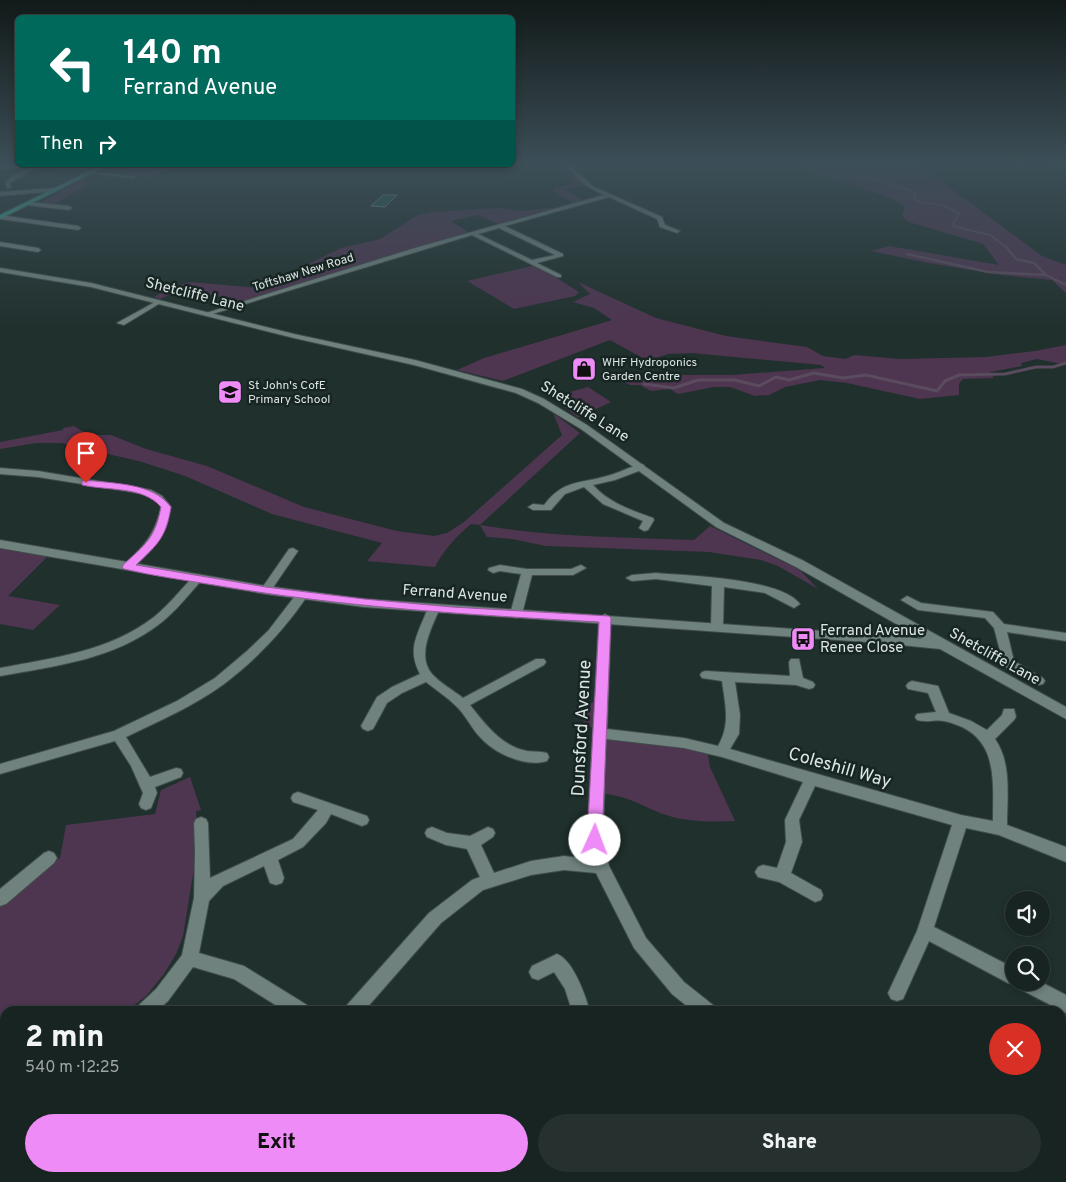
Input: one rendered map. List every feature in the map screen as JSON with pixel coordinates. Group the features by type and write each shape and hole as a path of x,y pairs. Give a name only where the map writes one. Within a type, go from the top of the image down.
{"street":[{"path":"1,217 78,228"},
{"name":"Toftshaw New Road","path":"207,314 472,233 531,217"},
{"path":"658,217 662,226 677,231"},
{"path":"499,226 563,256 533,262"},
{"path":"472,233 559,276"},
{"path":"0,244 38,250"},
{"path":"8,251 17,247"},
{"name":"Shetcliffe Lane","path":"0,270 91,285 424,365 519,391 584,427 720,525 800,564 1066,714"},
{"path":"122,321 159,302"},
{"path":"533,507 547,508 556,495 566,488 611,478 641,467"},
{"path":"0,471 38,474 148,492 159,498 166,507 163,524 156,540 128,567"},
{"path":"586,483 597,497 647,524 659,515"},
{"name":"Ferrand Avenue","path":"0,544 266,590 364,603 516,614 605,618 866,638 894,633 908,624"},
{"path":"266,590 293,551"},
{"path":"497,567 527,572 579,573"},
{"path":"516,614 527,572"},
{"path":"632,578 656,574 758,588 791,598"},
{"path":"0,672 92,653 123,642 158,619 198,578"},
{"path":"718,583 718,626"},
{"path":"0,769 118,735 182,704 219,681 272,634 302,595"},
{"path":"907,600 918,606 990,612 1000,627 1008,663 1040,681"},
{"path":"434,608 420,640 420,662 427,676 462,704 485,734 503,748 526,756 542,757"},
{"name":"Dunsford Avenue","path":"605,618 595,840 601,868 640,943 678,988 701,1006"},
{"path":"1000,627 1066,638"},
{"path":"866,638 944,646"},
{"path":"462,704 540,662"},
{"path":"706,675 803,683 795,662"},
{"path":"368,726 382,700 397,690 427,676"},
{"path":"722,752 732,734 733,715 728,677"},
{"path":"912,686 935,687 944,716"},
{"path":"922,716 944,716 964,723 986,737 993,748 999,770 1000,829"},
{"path":"986,737 992,735 1012,716"},
{"name":"Coleshill Way","path":"599,734 684,743 722,752 810,779 961,821 1000,829 1055,849 1066,855"},
{"path":"118,735 139,764 150,793 146,804"},
{"path":"147,784 176,773"},
{"path":"782,876 794,842 792,820 810,779"},
{"path":"298,798 362,820"},
{"path":"202,898 217,881 298,843 321,819 327,807"},
{"path":"897,994 925,931 961,821"},
{"path":"151,1006 162,996 190,958 202,898 203,852 200,823"},
{"path":"432,833 446,839 472,843 488,833"},
{"path":"472,843 490,881"},
{"path":"270,857 276,878"},
{"path":"0,899 49,858"},
{"path":"357,1006 435,918 478,885 531,868 564,863 601,868"},
{"path":"762,872 782,876 815,895"},
{"path":"925,931 1005,972"},
{"path":"190,958 238,972 293,1006"},
{"path":"538,972 557,962 572,985 579,1006"},
{"path":"1041,991 1066,1004"}],"shaded area":[{"path":"415,217 468,217 451,221 468,232 240,302 185,288 160,299 154,297 174,286 191,282 259,288 341,248 380,239"},
{"path":"483,217 524,217 498,224"},
{"path":"903,217 990,217 1042,256 1066,265 1066,293 1052,280 1002,275 871,251 889,246 999,265 983,244 909,222"},
{"path":"536,265 579,292 575,296 514,309 467,281"},
{"path":"578,282 656,318 726,336 807,347 823,356 846,359 854,355 900,359 986,357 1066,345 1066,365 1037,359 1021,363 1022,366 990,372 994,378 963,379 959,384 959,395 920,399 847,383 820,380 785,387 769,395 755,396 730,387 714,387 678,394 670,389 651,391 640,385 630,385 622,381 640,377 659,380 680,375 731,375 825,368 821,365 691,353 668,354 648,361 610,340 503,381 457,370 484,358 612,320 594,308 573,302 590,294"},
{"path":"588,387 611,402 585,414 583,417 577,417 552,397"},
{"path":"553,413 580,433 480,525 471,524 460,534 446,549 435,567 367,561 382,543 272,514 185,476 142,462 62,443 36,443 0,449 0,442 63,430 63,428 74,426 89,435 111,435 146,449 207,466 304,507 397,531 434,536 447,533 464,522 562,435"},
{"path":"480,525 560,534 694,540 710,526 800,570 818,589 778,566 761,560 709,552 546,546 512,539 487,537"},
{"path":"0,545 51,553 8,596 60,605 33,630 0,624"},
{"path":"600,699 599,734 572,711"},
{"path":"599,734 707,749 710,767 735,821 683,819 666,815 625,798 596,793"},
{"path":"190,777 201,810 196,811 195,862 183,936 176,954 164,974 146,996 133,1006 0,1006 0,902 32,876 60,858 66,825 155,814 161,790"}],"waterway":[{"path":"957,217 952,226 990,235 1007,248"},
{"path":"1007,248 1016,259 1034,263 1046,275"},
{"path":"907,254 988,272 1046,275"},
{"path":"1046,275 1066,285"},
{"path":"644,384 674,388 698,380 735,380 759,386 776,377 789,380 814,373 843,378 866,375 937,391 945,381 959,375 1005,374 1036,367 1053,367 1066,363"}],"place":[{"name":"WHF Hydroponics Garden Centre","path":"584,369"},
{"name":"St John's CofE Primary School","path":"230,392"},
{"name":"Ferrand Avenue Renee Close","path":"803,639"}],"route":[{"path":"86,483 148,492 159,498 166,507 163,524 156,540 128,567 266,590 364,603 452,610 605,618 595,840"}]}
